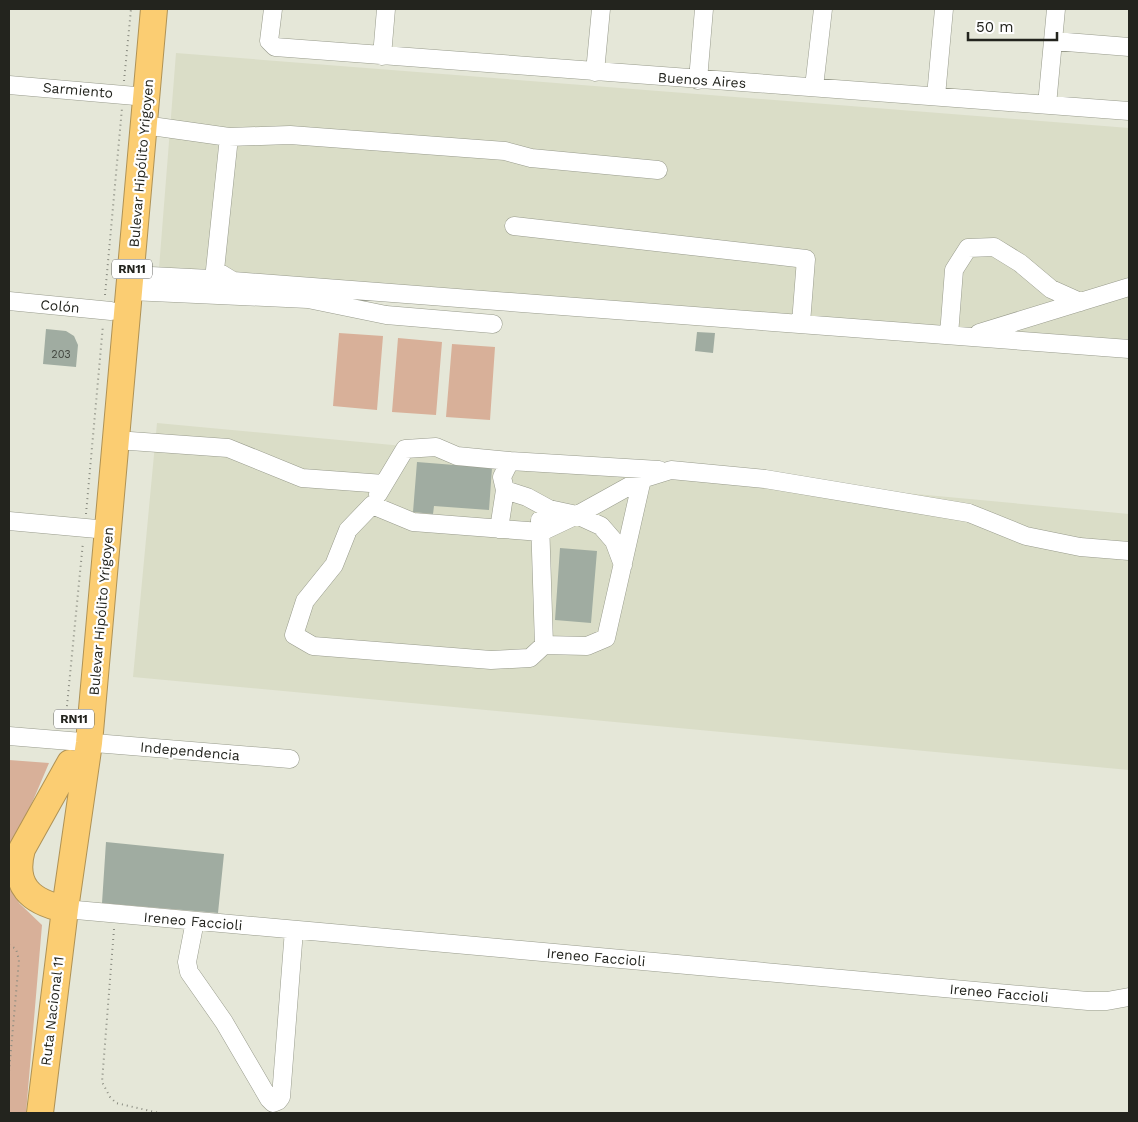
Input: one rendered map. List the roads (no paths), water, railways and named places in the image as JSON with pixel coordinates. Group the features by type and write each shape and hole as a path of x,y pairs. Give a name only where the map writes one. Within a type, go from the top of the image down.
{"highway":[{"name":"Bulevar Hipólito Yrigoyen","path":"65,909 76,749 95,529 108,310 133,95 138,9"},
{"name":"Bulevar Hipólito Yrigoyen","path":"95,529 116,440 131,283 144,125 133,95 154,9"},
{"name":"RN11","path":"65,909 40,901 27,890 18,874 22,849 76,749"},
{"name":"Ruta Nacional 11","path":"40,1113 65,909"}],"street":[{"name":"Buenos Aires","path":"273,9 269,41 275,47 1129,111"},
{"path":"382,56 386,9"},
{"path":"595,72 601,9"},
{"path":"698,80 704,9"},
{"path":"814,87 822,9"},
{"path":"936,96 944,9"},
{"path":"1047,105 1056,9"},
{"path":"1054,41 1129,47"},
{"name":"Sarmiento","path":"9,85 133,95"},
{"path":"144,125 230,137 290,135 505,151 531,158 658,170"},
{"path":"230,137 215,270 233,281"},
{"path":"514,226 806,259 801,323"},
{"path":"949,335 954,270 968,248 994,247 1020,263 1051,289 1080,302"},
{"path":"131,283 233,281 1129,349"},
{"path":"131,283 308,299 386,315 494,324"},
{"path":"970,336 1129,286"},
{"name":"Colón","path":"9,302 108,310"},
{"path":"116,440 228,448 302,478 384,484"},
{"path":"539,503 544,644 530,658 491,660 313,646 294,635 305,601 334,565 348,530 372,504 405,449 436,447 457,456 510,461 671,470 765,479 969,512 1026,536 1080,547 1129,551"},
{"path":"499,528 505,490 502,477 510,461"},
{"path":"372,504 412,522 541,532 577,515 642,479 671,470"},
{"path":"544,644 587,646 606,638 642,479"},
{"path":"505,490 527,497 550,509 577,515 602,526 614,541 623,565"},
{"path":"9,521 95,529"},
{"path":"9,736 76,749"},
{"path":"9,746 76,749"},
{"name":"Independencia","path":"76,749 290,759"},
{"name":"Ireneo Faccioli","path":"65,909 1088,1001 1128,998"},
{"path":"195,921 187,962 189,972 224,1022 273,1103 282,1097 294,930"}]}
